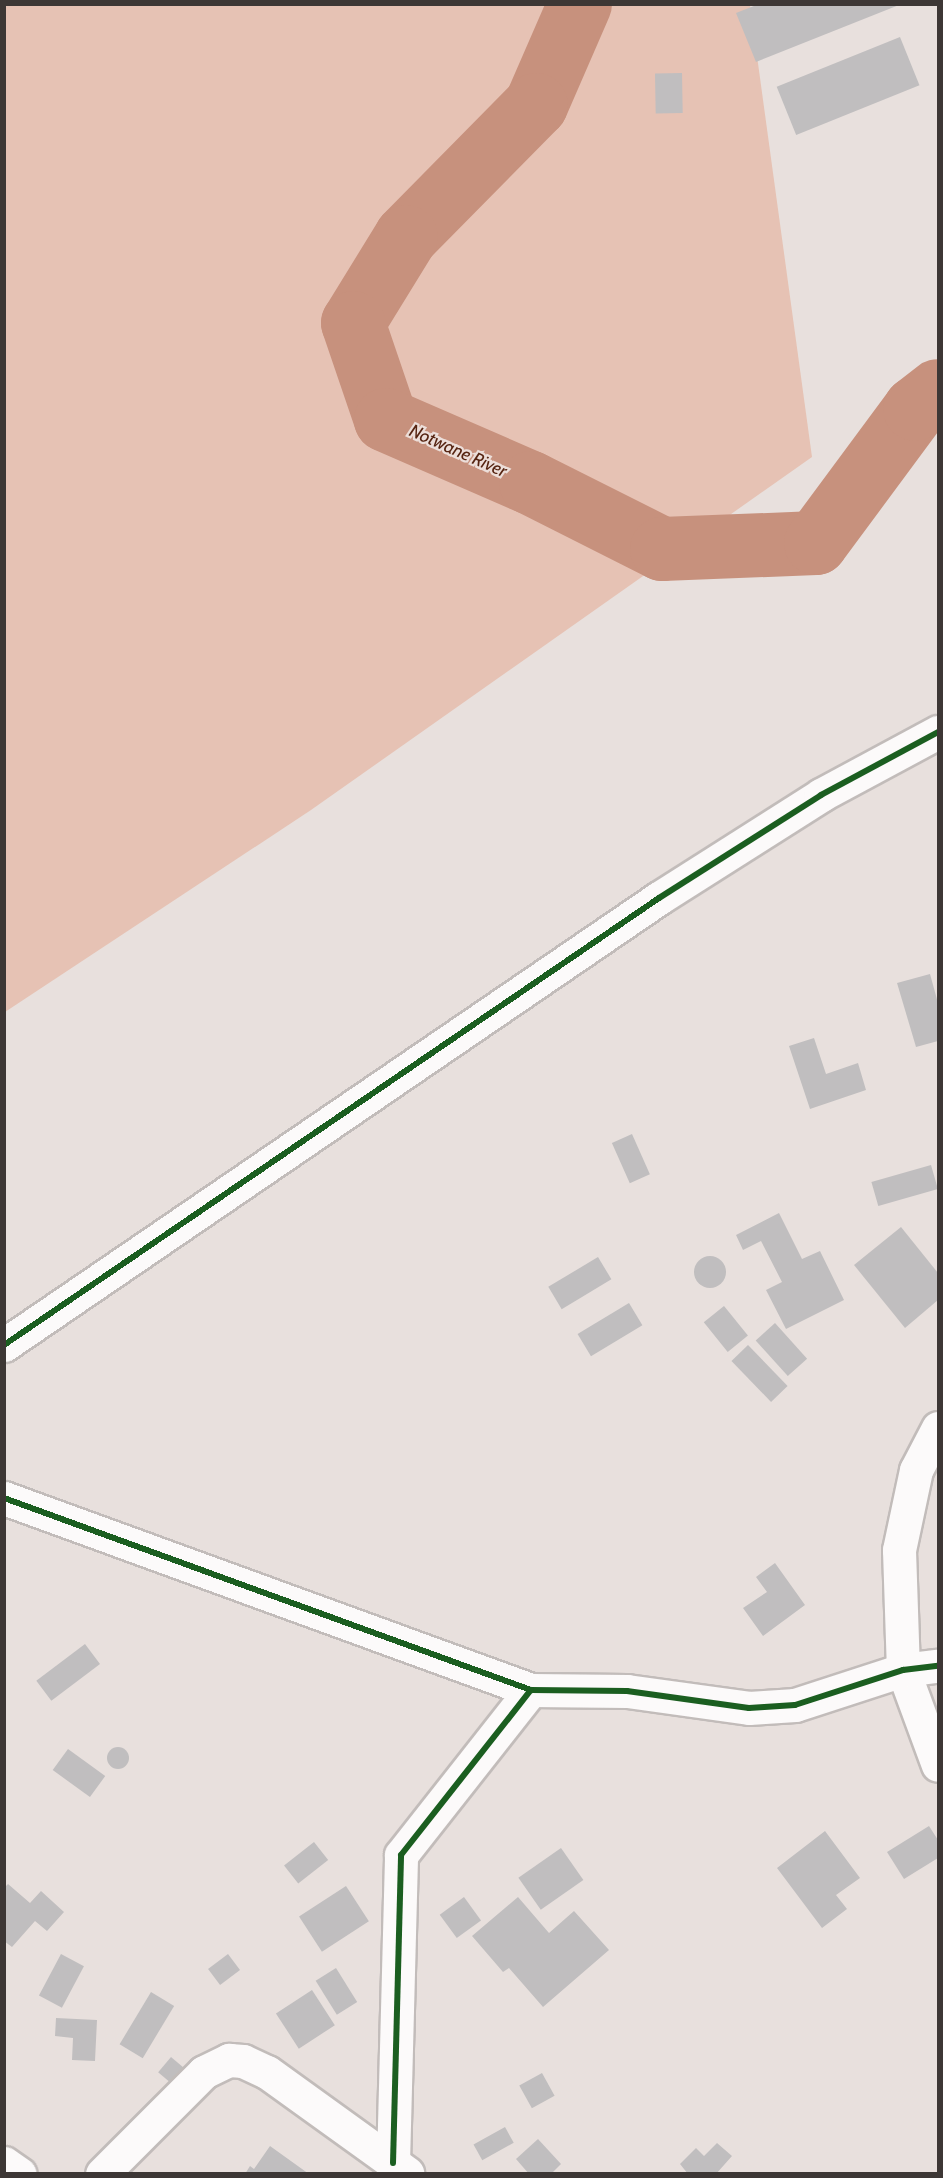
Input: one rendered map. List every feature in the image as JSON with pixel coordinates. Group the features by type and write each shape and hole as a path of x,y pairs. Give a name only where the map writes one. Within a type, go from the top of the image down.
{"street":[{"path":"4,1345 659,898 821,795 939,732"},
{"path":"939,1428 916,1470 899,1550 903,1670 939,1765"},
{"path":"4,1498 531,1690 627,1691 749,1708 795,1705 903,1670 939,1666"},
{"path":"400,2168 401,1855 531,1690"},
{"path":"102,2174 204,2073 230,2060 243,2061 267,2072 400,2168"},
{"path":"4,2163 20,2174"}],"shaded area":[{"path":"5,5 750,5 812,457 311,810 5,1012"}],"building":[{"path":"759,4 899,5 756,62 736,13"},
{"path":"900,37 919,85 796,135 777,87"},
{"path":"655,73 682,73 683,113 656,113"},
{"path":"930,974 938,1003 938,1041 916,1047 897,983"},
{"path":"814,1038 826,1074 858,1063 866,1090 810,1109 789,1046"},
{"path":"632,1134 650,1174 630,1183 612,1143"},
{"path":"931,1165 938,1189 878,1206 871,1182"},
{"path":"779,1213 802,1259 820,1251 844,1300 786,1329 766,1290 782,1282 761,1241 743,1250 736,1235"},
{"path":"901,1227 938,1273 938,1300 905,1328 854,1265"},
{"path":"710,1256 721,1261 726,1272 721,1283 710,1288 699,1283 694,1272 699,1261"},
{"path":"598,1257 611,1279 562,1309 548,1287"},
{"path":"629,1303 642,1325 591,1356 578,1334"},
{"path":"724,1306 748,1336 728,1352 704,1322"},
{"path":"775,1323 807,1359 788,1376 756,1340"},
{"path":"748,1345 788,1386 771,1402 731,1361"},
{"path":"775,1563 805,1605 763,1636 743,1608 767,1592 756,1577"},
{"path":"85,1644 100,1664 51,1701 36,1681"},
{"path":"118,1747 126,1750 129,1758 126,1766 118,1769 110,1766 107,1758 110,1750"},
{"path":"68,1749 105,1776 90,1797 53,1770"},
{"path":"929,1826 938,1840 938,1858 904,1879 887,1852"},
{"path":"825,1831 860,1878 836,1895 847,1909 822,1928 777,1868"},
{"path":"314,1842 328,1860 298,1884 284,1865"},
{"path":"561,1848 583,1880 541,1910 518,1878"},
{"path":"8,1884 30,1903 41,1891 64,1912 47,1931 35,1921 12,1947 4,1941 4,1888"},
{"path":"346,1886 369,1921 322,1952 299,1916"},
{"path":"464,1897 481,1920 457,1938 440,1915"},
{"path":"518,1897 549,1933 574,1911 609,1950 543,2007 509,1968 503,1972 472,1936"},
{"path":"61,1954 84,1966 62,2008 39,1995"},
{"path":"228,1954 240,1970 220,1985 208,1969"},
{"path":"336,1968 357,2002 337,2015 316,1981"},
{"path":"312,1990 335,2025 299,2049 276,2013"},
{"path":"151,1992 174,2006 143,2058 120,2044"},
{"path":"56,2018 97,2020 95,2061 72,2060 73,2038 55,2036"},
{"path":"171,2057 184,2068 171,2083 158,2072"},
{"path":"542,2073 555,2096 532,2108 519,2086"},
{"path":"505,2127 514,2143 482,2160 474,2144"},
{"path":"538,2139 561,2164 551,2174 529,2174 516,2159"},
{"path":"717,2143 732,2156 716,2174 688,2174 680,2164 696,2148 704,2156"},
{"path":"270,2146 309,2174 245,2174 250,2166 254,2169"}],"waterway":[{"name":"Notwane River","path":"580,4 536,105 406,237 353,323 386,420 531,483 662,549 816,543 915,409 938,391"}],"cycle path":[{"path":"4,1345 659,898 821,795 938,732"},
{"path":"4,1498 531,1690 627,1691 749,1708 795,1705 903,1670 938,1666"},
{"path":"393,2163 401,1855 531,1690"}]}
